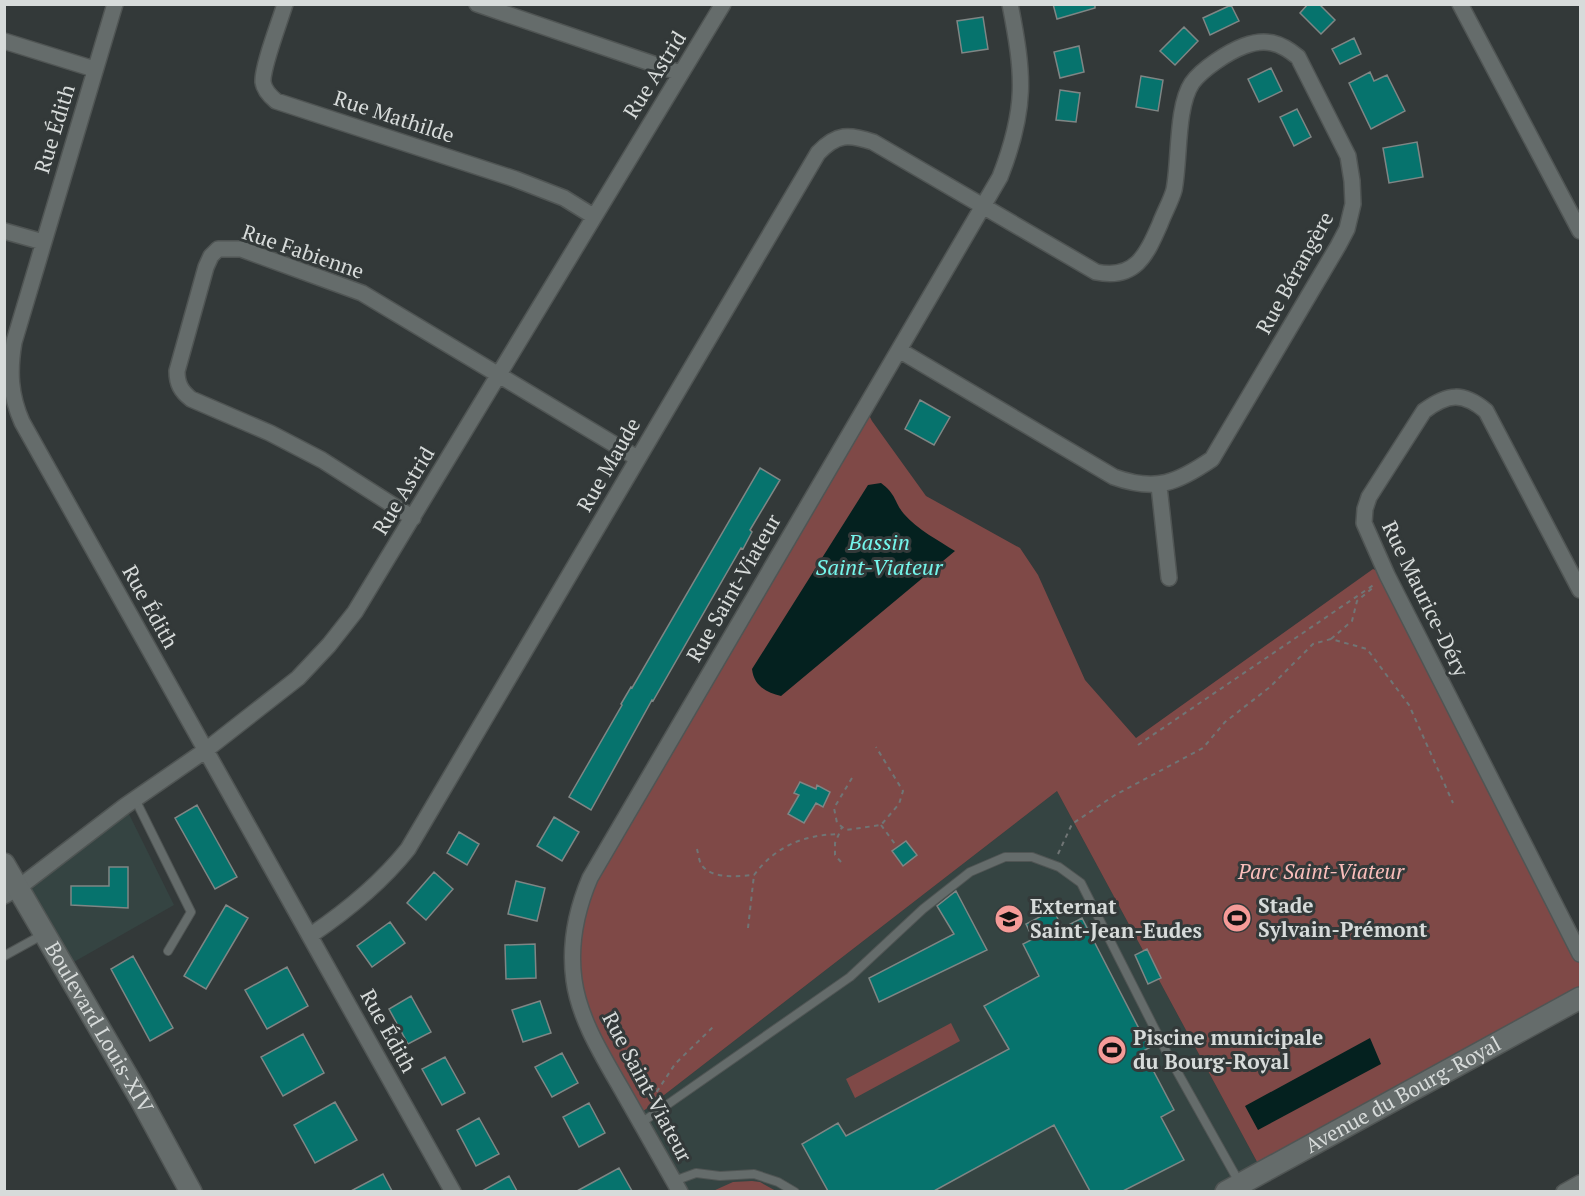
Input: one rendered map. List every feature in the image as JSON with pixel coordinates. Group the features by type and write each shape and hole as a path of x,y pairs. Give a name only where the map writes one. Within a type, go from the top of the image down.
{"main road":[{"name":"Boulevard Louis-XIV","path":"4,864 11,892 46,933 191,1191"},
{"name":"Avenue du Bourg-Royal","path":"1233,1188 1581,998"}],"street":[{"name":"Rue Édith","path":"115,4 14,342 10,363 10,384 14,405 453,1191"},
{"name":"Rue Mathilde","path":"285,4 265,69 263,83 268,93 276,101 515,178 564,198 593,216"},
{"path":"477,4 680,73"},
{"name":"Rue Astrid","path":"11,892 135,798 206,750 298,678 329,645 355,612 413,518 593,216 723,4"},
{"name":"Rue Saint-Viateur","path":"677,1186 601,1053 584,1015 577,993 572,961 572,942 577,910 590,878 1000,177 1011,149 1018,121 1022,89 1010,4"},
{"path":"1460,4 1581,231"},
{"path":"4,41 94,69"},
{"name":"Rue Bérangère","path":"899,350 1114,477 1130,483 1159,486 1193,472 1212,459 1347,229 1353,204 1348,156 1298,57 1285,46 1272,41 1256,42 1241,47 1202,72 1191,84 1185,100 1173,192 1153,239 1141,260 1131,269 1120,274 1109,275 1096,272 983,206"},
{"name":"Rue Maude","path":"311,935 371,890 408,849 818,153 828,142 840,136 856,136 873,142 983,206"},
{"path":"4,231 43,242"},
{"name":"Rue Fabienne","path":"413,518 322,460 270,433 191,399 183,392 177,382 177,371 211,256 218,249 241,249 362,293 637,458"},
{"name":"Rue Maurice-Déry","path":"1581,590 1486,411 1476,403 1464,398 1450,397 1424,411 1369,497 1364,523 1387,576 1581,954"},
{"path":"1159,486 1169,578"},
{"path":"1564,1191 1581,1183"}],"lane":[{"path":"135,798 190,912 168,951"},
{"path":"641,1123 850,978 923,909 970,872 1005,857 1032,857 1053,865 1081,883 1233,1188"},
{"path":"4,956 46,933"},
{"path":"677,1186 696,1173 720,1176 754,1174 795,1191"}],"path":[{"path":"1053,865 1072,824 1115,795 1203,748 1225,722 1270,687 1313,644 1331,639 1352,621 1357,601 1387,576"},
{"path":"1138,745 1387,576"},
{"path":"1331,639 1367,649 1409,705 1454,804"},
{"path":"852,778 834,808 837,823 846,830 880,825 899,804 903,791 876,747"},
{"path":"880,825 895,844"},
{"path":"841,862 834,855 835,843 842,827"},
{"path":"747,928 754,874 765,860 789,845 812,835 839,834"},
{"path":"697,849 702,865 715,874 733,877 754,874"},
{"path":"656,1112 654,1096 675,1064 714,1026"}],"shaded area":[{"name":"Externat Saint-Jean-Eudes","path":"1057,791 1262,1171 1226,1192 680,1191 637,1116"},
{"path":"125,806 174,905 65,967 18,888"}],"green space":[{"name":"Parc Saint-Viateur","path":"865,407 872,421 926,496 1020,548 1038,575 1085,680 1136,738 1373,569 1387,575 1580,954 1580,998 1262,1171 1057,791 637,1116 574,982 577,911"},
{"path":"951,1023 960,1041 855,1098 846,1079"},
{"path":"733,1182 760,1182 776,1191 713,1191"}],"water":[{"name":"Bassin Saint-Viateur","path":"881,483 890,491 901,510 915,525 955,551 781,696 766,690 755,680 752,669 868,485"},
{"path":"1370,1038 1381,1064 1258,1130 1245,1106"}],"building":[{"path":"1053,4 1095,4 1095,8 1057,19"},
{"path":"1308,4 1319,4 1335,20 1321,34 1300,13"},
{"path":"1231,5 1239,21 1210,35 1203,18"},
{"path":"983,17 988,49 962,53 957,21"},
{"path":"1184,27 1198,41 1175,65 1160,51"},
{"path":"1354,38 1361,54 1340,64 1332,49"},
{"path":"1079,46 1084,72 1060,78 1054,52"},
{"path":"1271,68 1282,91 1259,102 1248,79"},
{"path":"1370,72 1374,81 1387,75 1405,111 1371,129 1349,83"},
{"path":"1141,76 1163,80 1158,111 1136,107"},
{"path":"1060,90 1080,93 1076,122 1056,120"},
{"path":"1297,109 1311,137 1294,146 1280,117"},
{"path":"1417,142 1423,177 1389,183 1383,148"},
{"path":"920,400 950,417 934,445 905,429"},
{"path":"760,468 780,480 750,530 752,532 743,549 741,548 652,700 591,810 569,797"},
{"path":"800,782 816,789 817,785 830,792 823,807 816,803 804,823 788,814 799,795 794,793"},
{"path":"197,805 237,877 215,889 175,818"},
{"path":"554,817 579,832 562,861 537,846"},
{"path":"459,832 479,844 467,865 447,853"},
{"path":"906,841 917,855 903,866 892,851"},
{"path":"109,867 128,867 128,908 71,905 71,886 109,886"},
{"path":"434,872 453,889 426,920 407,903"},
{"path":"516,881 545,888 537,921 508,914"},
{"path":"956,891 987,950 879,1002 869,978 954,934 937,906"},
{"path":"226,905 248,918 206,989 184,976"},
{"path":"1053,910 1063,928 1082,918 1149,1048 1143,1051 1174,1110 1161,1117 1184,1160 1123,1191 1090,1191 1054,1125 934,1191 828,1191 802,1144 838,1123 846,1136 1009,1049 984,1006 1039,976 1023,944 1033,939 1026,924"},
{"path":"390,922 405,943 372,967 357,946"},
{"path":"535,944 536,978 506,979 505,945"},
{"path":"1147,949 1161,978 1148,984 1135,955"},
{"path":"133,956 173,1028 150,1041 111,969"},
{"path":"287,967 308,1006 267,1029 245,990"},
{"path":"411,996 431,1032 408,1044 389,1009"},
{"path":"540,1001 551,1033 523,1042 512,1010"},
{"path":"303,1034 324,1073 283,1096 261,1057"},
{"path":"562,1053 578,1083 552,1097 535,1067"},
{"path":"445,1057 465,1093 442,1105 422,1069"},
{"path":"335,1102 357,1140 315,1163 294,1125"},
{"path":"589,1103 605,1133 579,1147 563,1117"},
{"path":"479,1118 499,1154 476,1166 457,1130"},
{"path":"619,1168 632,1191 577,1191"},
{"path":"383,1174 392,1191 351,1191"},
{"path":"509,1176 517,1191 482,1191"}],"place":[{"name":"Stade Sylvain-Prémont","path":"1237,918"},
{"name":"Externat Saint-Jean-Eudes","path":"1009,919"},
{"name":"Piscine municipale du Bourg-Royal","path":"1112,1050"}]}
